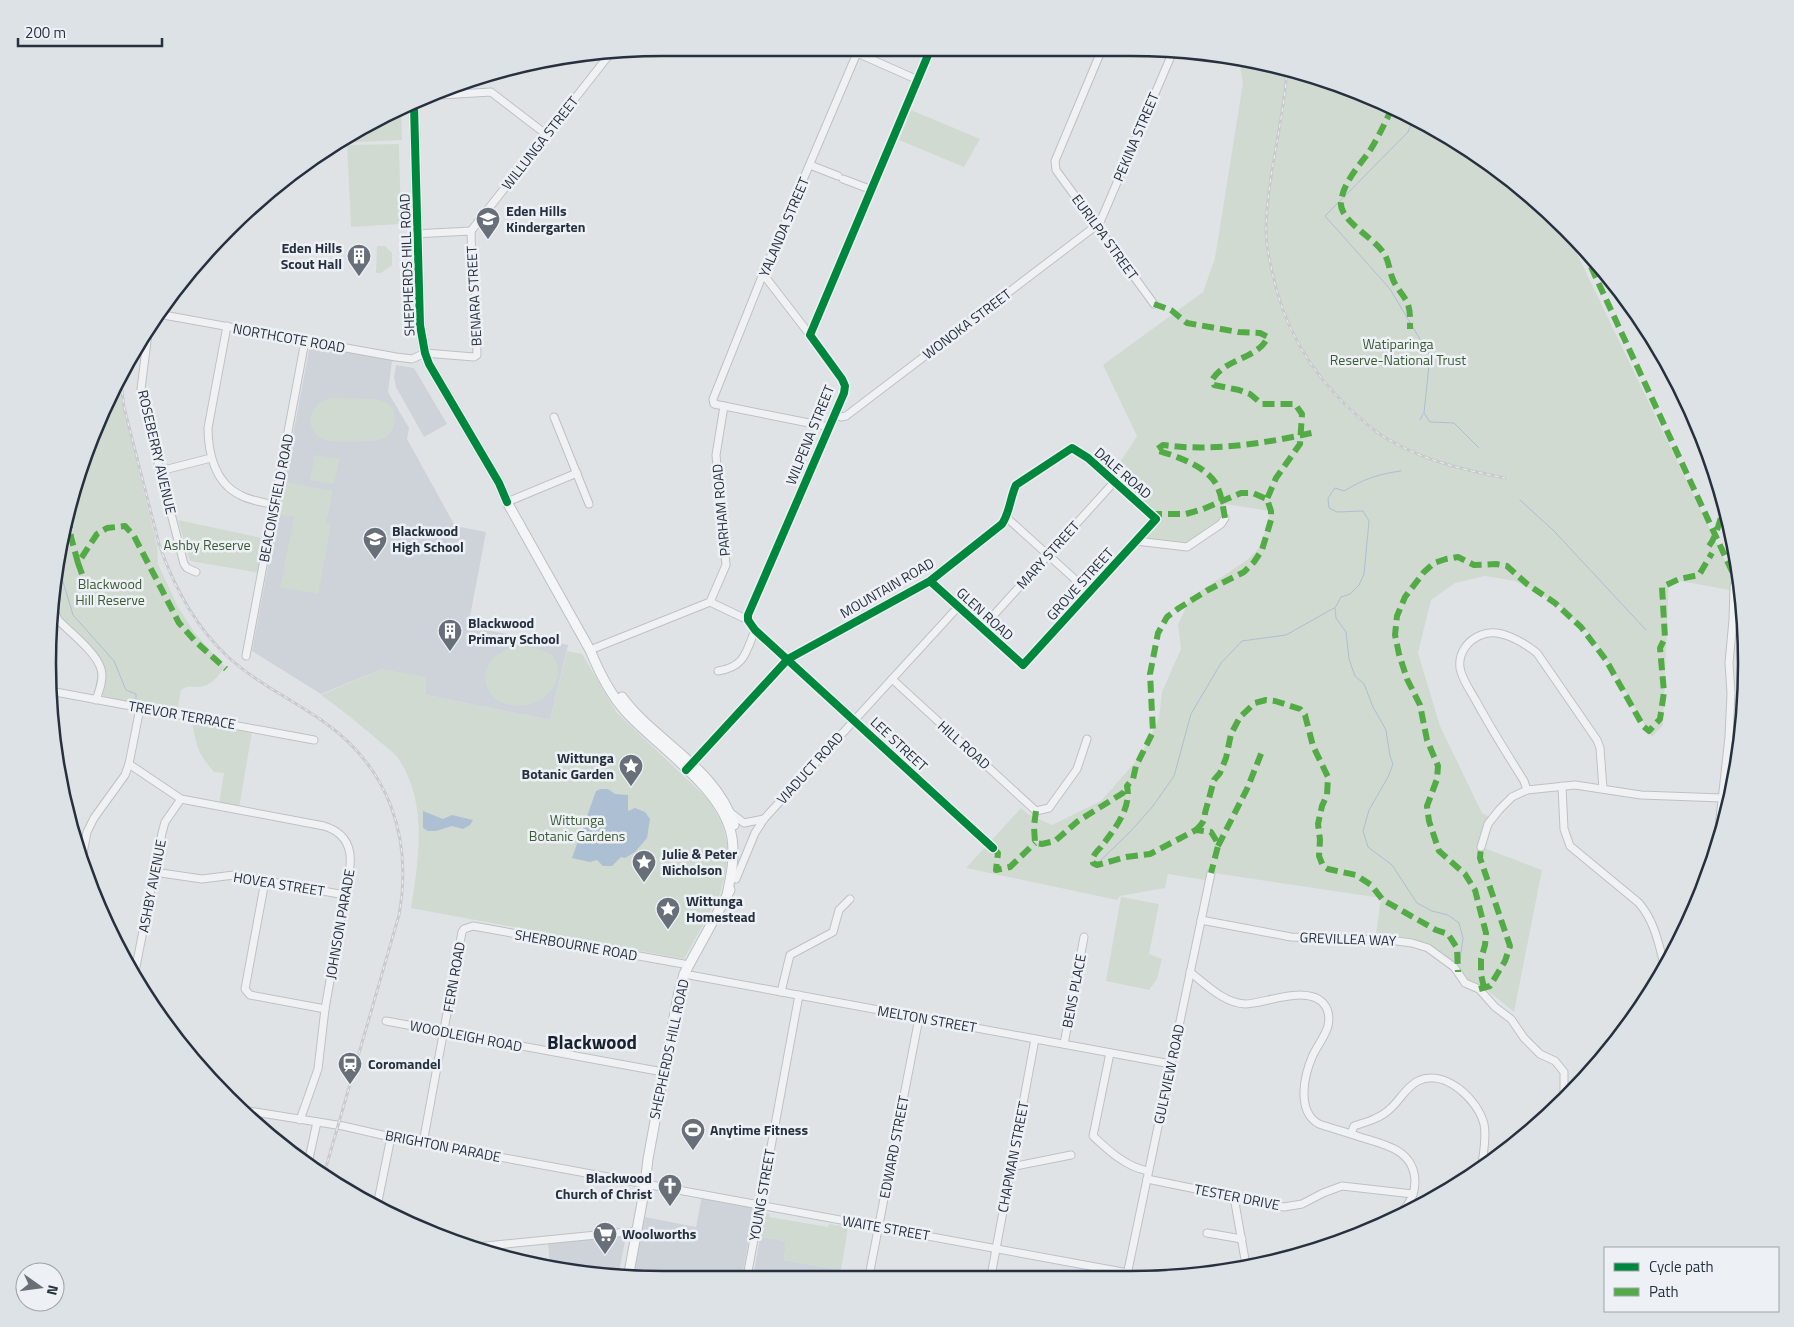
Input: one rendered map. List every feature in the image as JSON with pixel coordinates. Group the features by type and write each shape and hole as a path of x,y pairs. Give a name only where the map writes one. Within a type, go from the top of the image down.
{"main road":[{"name":"SHEPHERDS HILL ROAD","path":"414,110 415,326 432,380 495,486 507,502 615,698 638,725 718,791 731,814 738,836 739,858 736,879 684,974 678,996 663,1072 644,1192 625,1269"},
{"name":"SHEPHERDS HILL ROAD","path":"409,112 415,234"},
{"name":"SHEPHERDS HILL ROAD","path":"689,767 717,802 732,837 734,858 727,895"},
{"name":"SHEPHERDS HILL ROAD","path":"629,1269 635,1232"}],"street":[{"name":"YALANDA STREET","path":"724,406 712,402 857,56"},
{"name":"YALANDA STREET","path":"865,56 918,80"},
{"path":"810,335 928,56"},
{"name":"EURILPA STREET","path":"1099,56 1055,161 1056,170 1154,304"},
{"name":"PEKINA STREET","path":"1097,225 1101,220 1170,58"},
{"name":"WILLUNGA STREET","path":"471,230 606,59"},
{"path":"453,94 491,92 547,135"},
{"path":"810,165 872,190"},
{"name":"WONOKA STREET","path":"834,415 846,416 1097,225"},
{"path":"415,234 471,230"},
{"name":"BENARA STREET","path":"471,230 472,268 475,279 477,355 472,358"},
{"name":"WILPENA STREET","path":"748,620 748,615 844,393 845,386 842,378 764,274"},
{"name":"NORTHCOTE ROAD","path":"167,315 412,359 423,354 472,358"},
{"path":"228,326 208,428 211,458 220,477 233,490 240,495 274,505"},
{"name":"BEACONSFIELD ROAD","path":"246,656 305,341"},
{"name":"ROSEBERRY AVENUE","path":"146,347 141,389 184,564 187,568 196,572"},
{"path":"724,406 829,427"},
{"name":"PARHAM ROAD","path":"710,602 726,565 716,456 724,406"},
{"path":"554,417 589,504"},
{"name":"DALE ROAD","path":"1006,517 1016,485 1072,448 1088,458 1156,519"},
{"path":"160,471 211,458"},
{"path":"507,502 577,474"},
{"name":"MARY STREET","path":"982,628 1115,481"},
{"path":"1006,517 1089,592"},
{"name":"MOUNTAIN ROAD","path":"788,659 930,581 1002,524 1006,517"},
{"path":"1136,541 1187,547 1221,524 1225,518"},
{"name":"GROVE STREET","path":"1023,665 1156,519"},
{"name":"GLEN ROAD","path":"930,581 1023,665"},
{"path":"1481,847 1488,824 1499,810 1512,797 1527,790 1575,785 1641,795 1722,798 1729,737 1731,693 1729,663 1733,590"},
{"path":"590,650 710,602 748,620 755,630 788,659 689,767"},
{"name":"VIADUCT ROAD","path":"736,879 755,834 764,819 958,607"},
{"path":"58,620 90,652 101,669 102,676 96,700"},
{"path":"718,671 730,669 743,659 755,630"},
{"path":"1527,790 1524,781 1492,731 1463,677 1460,661 1464,649 1471,639 1484,633 1513,637 1525,643 1537,653 1597,740 1600,748 1603,789"},
{"name":"LEE STREET","path":"788,659 993,848"},
{"name":"HILL ROAD","path":"892,679 1036,811 1048,808 1063,789 1077,769 1087,739"},
{"name":"TREVOR TERRACE","path":"57,692 314,740"},
{"path":"84,846 87,832 94,818 125,775 129,764 140,708"},
{"name":"JOHNSON PARADE","path":"129,764 181,798 332,829 344,839 349,847 351,856 325,1009 318,1069 300,1120"},
{"path":"1562,786 1564,829 1570,846 1647,912 1654,926 1662,956"},
{"name":"ASHBY AVENUE","path":"136,964 165,822 181,798"},
{"path":"731,814 744,823 764,819"},
{"name":"HOVEA STREET","path":"154,872 202,879 234,875 344,895"},
{"name":"GULFVIEW ROAD","path":"1128,1271 1211,873"},
{"path":"265,881 246,992 250,995 325,1009"},
{"path":"781,992 790,955 833,932 839,910 850,899"},
{"name":"GREVILLEA WAY","path":"1201,920 1291,937 1389,940 1412,942 1428,948 1454,967 1465,983 1480,989 1495,1007 1511,1019 1524,1038 1540,1054 1555,1062 1564,1072 1564,1089"},
{"name":"SHERBOURNE ROAD","path":"464,929 473,926 689,965"},
{"name":"FERN ROAD","path":"423,1143 464,929"},
{"name":"BENS PLACE","path":"1064,1044 1084,937"},
{"path":"1190,972 1216,992 1245,1004 1292,995 1307,996 1321,1001 1327,1010 1329,1023 1325,1035 1313,1055 1306,1080 1304,1096 1307,1112 1314,1122 1389,1145 1405,1156 1410,1162 1415,1177 1410,1202"},
{"name":"MELTON STREET","path":"684,974 1171,1064"},
{"name":"YOUNG STREET","path":"748,1271 799,995"},
{"name":"EDWARD STREET","path":"870,1271 919,1018"},
{"name":"WOODLEIGH ROAD","path":"386,1021 663,1072"},
{"name":"CHAPMAN STREET","path":"992,1271 1035,1039"},
{"name":"TESTER DRIVE","path":"1110,1053 1093,1136 1112,1153 1148,1175 1234,1197 1284,1207 1302,1204 1342,1186 1413,1194"},
{"path":"1350,1134 1354,1126 1374,1120 1390,1110 1417,1081 1425,1078 1442,1080 1468,1096 1475,1104 1484,1124 1483,1157"},
{"name":"BRIGHTON PARADE","path":"255,1112 343,1126 391,1137 644,1184"},
{"path":"310,1156 317,1122"},
{"path":"378,1199 391,1137"},
{"path":"1011,1166 1071,1155"},
{"name":"WAITE STREET","path":"644,1184 1111,1271"},
{"path":"1234,1197 1245,1260"},
{"path":"491,1246 635,1232"},
{"path":"1207,1234 1242,1239"}],"shaded area":[{"name":"Blackwood High School","path":"310,345 392,360 388,392 409,428 407,439 455,526 486,532 468,627 568,645 550,720 426,695 382,669 321,694 252,651"},
{"path":"396,365 414,368 447,424 424,437 396,387 394,377"},
{"path":"702,1196 755,1206 743,1271 635,1270 645,1217 696,1227"},
{"path":"621,1237 625,1241 620,1269 584,1266 549,1260 548,1243"},
{"path":"760,1237 786,1241 784,1260 844,1271 754,1271"}],"green space":[{"name":"Watiparinga Reserve-National Trust","path":"1240,66 1326,88 1363,102 1399,119 1468,159 1531,207 1560,234 1576,251 1731,573 1732,580 1730,590 1669,579 1663,725 1652,737 1594,638 1557,603 1515,581 1485,576 1455,583 1431,600 1418,653 1440,726 1482,813 1489,817 1479,846 1542,870 1514,1012 1487,990 1468,980 1454,962 1430,945 1411,938 1376,934 1381,898 1207,872 1205,880 1168,874 1165,888 1120,896 1117,900 966,868 1021,808 1028,814 1052,825 1101,801 1137,760 1159,718 1162,692 1181,649 1178,625 1190,598 1247,560 1258,549 1267,527 1270,511 1225,504 1219,520 1187,543 1143,538 1159,520 1113,473 1137,436 1103,365 1203,292 1215,258 1243,83"},
{"path":"911,110 980,139 964,167 899,140"},
{"path":"401,116 402,140 353,142"},
{"path":"399,144 401,224 351,227 347,146"},
{"path":"377,246 385,246 392,253 392,265 381,273 376,273"},
{"name":"Blackwood Hill Reserve","path":"120,393 157,546 158,564 178,607 194,632 225,667 207,685 188,687 181,690 177,711 107,700 101,693 104,664 96,653 62,622 59,615 61,584 77,506 88,468 102,431"},
{"path":"331,398 377,399 390,405 395,419 393,430 387,436 378,440 350,442 320,438 312,428 311,415 316,406"},
{"path":"315,455 339,459 334,484 310,480"},
{"path":"285,482 333,491 326,523 331,524 318,594 280,587 294,517 279,514"},
{"name":"Ashby Reserve","path":"178,520 266,539 260,573 190,561"},
{"path":"521,646 540,649 553,657 558,671 556,681 544,697 535,702 525,705 504,703 490,694 487,689 486,671 488,665 496,656 511,648"},
{"name":"Wittunga Botanic Gardens","path":"567,651 582,654 617,713 708,799 722,823 728,846 726,870 720,894 684,959 411,908 417,869 419,831 414,793 408,775 394,753 321,695 382,669 426,677 426,695 550,720"},
{"path":"192,722 252,732 239,808 219,804 224,773 214,772 204,759 197,744"},
{"path":"1121,897 1159,904 1149,954 1162,959 1157,979 1149,990 1106,981"},
{"path":"766,1213 770,1214 769,1217 828,1227 829,1224 848,1227 841,1270 784,1260 786,1241 760,1237"}],"water":[{"path":"608,789 615,794 628,795 628,811 635,808 645,812 650,819 647,838 635,852 625,858 621,857 612,866 603,866 597,860 590,862 572,858 596,791"},
{"path":"423,811 443,819 452,815 473,820 470,825 463,829 452,826 436,831 428,831 423,828"}],"waterway":[{"path":"1411,125 1408,132 1325,216 1390,289 1430,356 1424,413 1430,422 1454,423 1479,448"},
{"path":"1420,420 1423,414"},
{"path":"1401,471 1371,478 1344,491 1335,488 1328,498 1329,508 1337,512 1363,511 1369,521 1364,574 1359,585 1350,594 1341,597 1335,608 1336,618 1346,632 1349,659 1355,676 1364,684 1373,707 1386,730 1393,764 1388,777 1369,810 1363,831 1368,847 1392,865 1417,903 1432,911 1448,915 1459,923 1463,938 1460,960"},
{"path":"1520,500 1554,531 1646,630"},
{"path":"62,578 73,615 114,661 126,690 136,694 136,704"},
{"path":"1101,860 1153,806 1174,776 1191,714 1221,663 1242,641 1286,635 1334,608"}],"railway":[{"path":"1286,77 1283,108 1269,189 1266,235 1269,256 1283,311 1300,347 1336,395 1371,428 1406,449 1420,455 1462,468 1505,478"},
{"path":"122,390 124,407 159,544 171,575 186,604 215,644 238,666 324,722 346,740 365,761 380,783 391,807 399,832 402,859 399,915 326,1168"}],"marked path":[{"path":"1389,114 1369,152 1348,181 1341,201 1342,208 1350,222 1378,246 1385,255 1393,280 1408,303 1410,329"},
{"path":"1592,270 1730,567"},
{"path":"1154,304 1171,310 1187,323 1238,332 1260,333 1268,337 1257,350 1225,367 1212,380 1214,385 1250,394 1262,404 1295,404 1302,414 1300,444 1276,478 1267,499"},
{"path":"1225,518 1219,491 1208,474 1192,463 1156,450 1163,445 1182,447 1240,445 1279,440 1316,432"},
{"path":"1150,514 1186,514 1241,493 1253,493 1267,499 1271,511 1271,520 1262,550 1254,562 1244,572 1208,590 1179,608 1167,617 1158,633 1150,674 1153,732 1136,766 1133,779 1127,786 1127,802 1121,818 1092,860 1097,865 1126,857 1150,854 1196,830 1211,832 1216,840 1218,846 1211,873"},
{"path":"1709,546 1720,520"},
{"path":"82,574 78,563 97,534 107,528 125,526 134,536 179,623 195,641 226,669"},
{"path":"71,533 78,563"},
{"path":"1484,988 1481,974 1481,959 1486,933 1475,890 1465,874 1439,851 1429,821 1427,806 1437,779 1438,766 1427,740 1420,705 1407,679 1395,635 1397,616 1405,597 1424,572 1434,563 1446,559 1458,557 1474,565 1496,564 1507,566 1527,584 1555,603 1581,627 1606,660 1643,726 1649,731 1660,719 1664,692 1660,648 1665,638 1662,587 1679,579 1699,575 1712,553"},
{"path":"1196,830 1204,820 1214,780 1220,773 1226,758 1231,734 1240,717 1255,703 1266,700 1300,709 1305,715 1313,746 1328,777 1327,795 1322,806 1318,824 1319,856 1323,866 1328,869 1356,875 1371,885 1383,900 1436,930 1448,934 1457,948 1458,972"},
{"path":"1218,846 1247,789 1263,749"},
{"path":"1036,811 1034,826 1035,843 1042,844 1055,841 1078,821 1123,793 1127,786"},
{"path":"993,848 998,853 996,870 1010,867 1035,843"},
{"path":"1479,989 1490,986 1505,961 1510,946 1480,858 1481,847"}],"cycle path":[{"path":"928,56 810,335 842,379 845,386 844,393 748,615 748,620 755,630 993,848"},
{"path":"414,110 420,325 425,353 429,364 499,483 507,502"},
{"path":"686,770 788,659 930,581 1002,524 1007,515 1016,485 1072,448 1088,458 1156,519 1023,665 930,581"}],"place":[{"name":"Eden Hills Kindergarten","path":"488,240"},
{"name":"Eden Hills Scout Hall","path":"359,277"},
{"name":"Blackwood High School","path":"375,560"},
{"name":"Blackwood Primary School","path":"450,652"},
{"name":"Wittunga Botanic Garden","path":"631,787"},
{"name":"Julie & Peter Nicholson","path":"644,883"},
{"name":"Wittunga Homestead","path":"668,930"},
{"name":"Coromandel","path":"350,1085"},
{"name":"Anytime Fitness","path":"693,1151"},
{"name":"Blackwood Church of Christ","path":"670,1207"},
{"name":"Woolworths","path":"605,1255"}],"district":[{"name":"Blackwood","path":"592,1042"}]}
